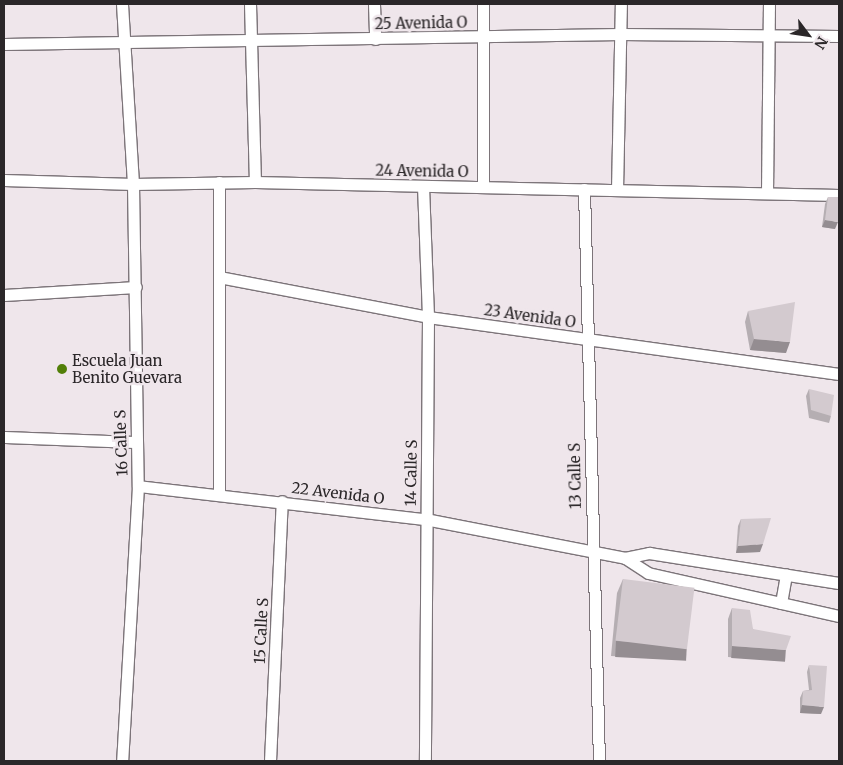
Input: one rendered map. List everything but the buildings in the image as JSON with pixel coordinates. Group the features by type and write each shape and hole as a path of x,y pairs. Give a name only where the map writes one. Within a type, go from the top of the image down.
{"street":[{"name":"16 Calle S","path":"122,4 133,184 136,288 135,442 138,486 122,761"},
{"path":"250,4 253,39 256,182"},
{"path":"374,4 376,39"},
{"path":"483,4 485,37 483,187"},
{"path":"617,190 622,4"},
{"path":"767,193 769,4"},
{"name":"25 Avenida O","path":"4,44 620,34 769,37 839,36"},
{"name":"24 Avenida O","path":"4,180 133,184 256,182 839,195"},
{"path":"219,182 219,493"},
{"name":"14 Calle S","path":"423,186 428,317 425,519 425,761"},
{"name":"13 Calle S","path":"584,189 599,761"},
{"name":"23 Avenida O","path":"219,277 428,317 839,374"},
{"path":"4,295 136,288"},
{"path":"4,437 135,442"},
{"name":"22 Avenida O","path":"138,486 219,493 425,519 592,550 625,558"},
{"name":"15 Calle S","path":"270,761 282,501"},
{"path":"625,558 649,553 839,583"},
{"path":"625,558 648,573 839,616"},
{"path":"781,603 786,574"}],"place":[{"name":"Escuela Juan Benito Guevara","path":"62,369"}]}
